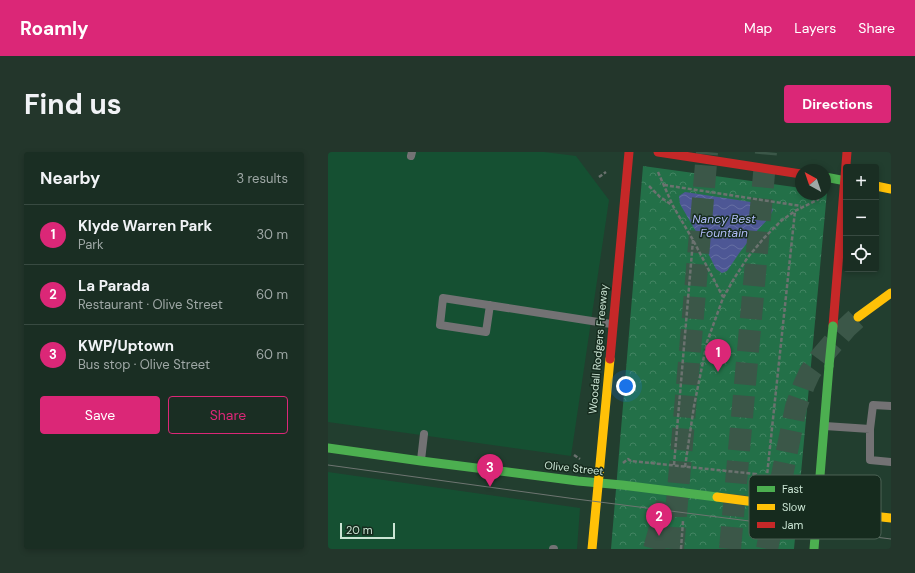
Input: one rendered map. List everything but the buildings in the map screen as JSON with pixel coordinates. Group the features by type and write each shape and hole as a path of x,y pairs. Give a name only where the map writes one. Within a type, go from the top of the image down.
{"main road":[{"name":"Woodall Rodgers Freeway","path":"592,549 629,152"},
{"path":"658,152 795,173"},
{"path":"846,164 847,152"},
{"path":"831,178 843,180"},
{"path":"879,187 891,189"},
{"path":"820,475 843,200"},
{"path":"858,317 891,293"},
{"name":"Olive Street","path":"328,448 421,461 749,501"},
{"name":"Olive Street","path":"881,517 891,518"},
{"path":"814,549 815,539"}],"lane":[{"path":"490,305 486,332 439,328 443,298 490,305 612,325"},
{"path":"891,406 873,405 870,429 870,460 891,462"},
{"path":"824,426 870,429"},
{"path":"421,461 424,434"}],"path":[{"path":"657,170 673,206 693,240 723,298"},
{"path":"599,177 606,172"},
{"path":"664,185 802,206"},
{"path":"650,186 660,197 673,206"},
{"path":"685,467 694,406 707,342 723,298 734,277 764,238 781,221 802,206 817,200"},
{"path":"767,475 795,211"},
{"path":"674,466 693,240"},
{"path":"574,455 580,459"},
{"path":"623,463 628,459 631,461 756,475"},
{"path":"681,549 683,521"}],"shaded area":[{"path":"328,152 544,152 576,156 609,200 571,456 328,422"},
{"path":"328,472 580,508 577,549 328,549"}],"green space":[{"path":"643,166 795,187 795,200 826,200 801,475 749,475 749,539 795,539 794,549 611,549"}],"water":[{"name":"Nancy Best Fountain","path":"685,192 770,205 773,210 769,218 754,234 727,271 722,273 716,269 680,204 679,196"}],"tunnel":[{"path":"673,549 707,152"},
{"path":"730,549 766,152"},
{"path":"782,475 796,407 810,372 846,328 858,317"},
{"path":"654,549 667,503"},
{"path":"767,549 769,539"}],"tram line":[{"path":"328,465 749,521"},
{"path":"881,538 891,539"}],"traffic: fast":[{"path":"831,178 843,180"},
{"path":"829,366 833,326"},
{"path":"820,475 829,366"},
{"path":"328,448 578,481 717,497"},
{"path":"814,549 815,539"}],"traffic: slow":[{"path":"879,187 891,189"},
{"path":"858,317 891,293"},
{"path":"592,549 610,359"},
{"path":"717,497 749,501"},
{"path":"881,517 891,518"}],"traffic: jam":[{"path":"610,359 629,152"},
{"path":"658,152 795,173"},
{"path":"833,326 847,152"}],"place":[{"name":"Klyde Warren Park","path":"718,372"},
{"name":"KWP/Uptown","path":"490,487"},
{"name":"La Parada","path":"659,536"}]}
